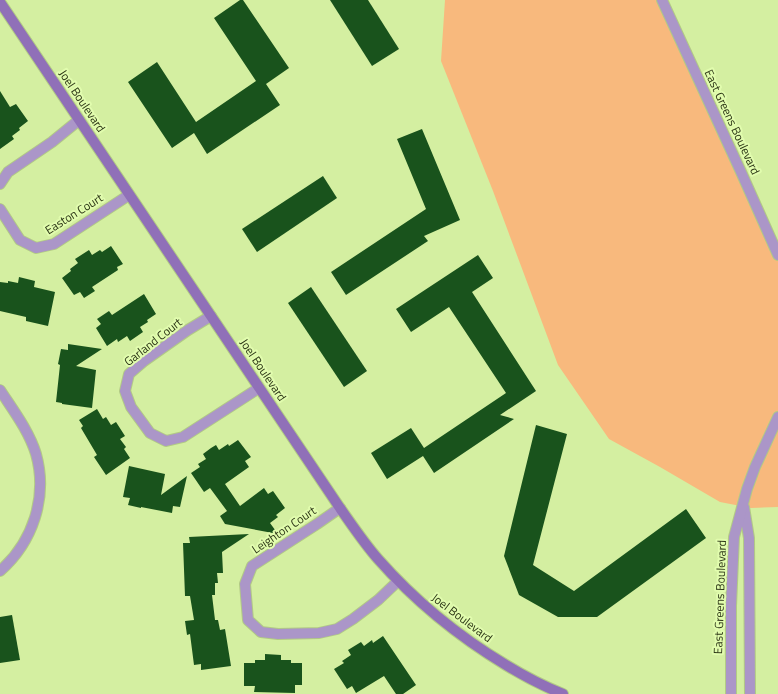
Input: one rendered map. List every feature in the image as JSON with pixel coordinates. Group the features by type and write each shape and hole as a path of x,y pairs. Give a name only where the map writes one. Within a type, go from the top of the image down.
{"main road":[{"name":"Joel Boulevard","path":"0,2 340,508 377,558 398,581 446,625 490,655 524,675 563,694"}],"street":[{"name":"East Greens Boulevard","path":"662,0 778,255"},
{"path":"0,184 8,172 52,142 79,120"},
{"name":"Easton Court","path":"0,209 20,240 36,248 54,244 129,195"},
{"name":"Garland Court","path":"211,316 182,334 144,361 129,374 125,391 131,406 150,433 166,441 183,437 259,388"},
{"path":"0,390 18,417 31,441 40,469 41,486 39,503 32,527 19,550 0,571"},
{"name":"East Greens Boulevard","path":"731,694 731,606 734,537 743,502 755,468 778,417"},
{"name":"East Greens Boulevard","path":"743,502 749,538 750,694"},
{"name":"Leighton Court","path":"340,508 252,566 245,584 248,620 261,632 278,634 319,634 337,629 353,620 378,600 398,581"}],"shaded area":[{"path":"445,0 660,0 778,249 778,507 751,508 720,502 609,439 558,365 493,191 441,61"}],"building":[{"path":"240,0 243,0 289,68 266,84 280,105 207,154 194,133 172,148 128,82 157,62 196,122 256,81 214,18"},
{"path":"330,0 368,0 399,49 372,66"},
{"path":"0,91 10,107 16,104 28,121 12,136 14,139 0,149"},
{"path":"422,129 460,220 424,236 428,241 346,295 331,272 426,209 397,139"},
{"path":"323,176 337,198 257,252 242,229"},
{"path":"111,246 123,264 117,267 118,270 92,287 95,291 84,298 80,292 74,295 62,278 78,263 75,259 89,250 92,255 100,250 102,252"},
{"path":"478,255 493,278 472,292 536,391 500,415 514,419 434,473 423,456 387,479 371,453 411,428 424,448 506,393 449,307 411,332 396,309"},
{"path":"19,277 35,281 34,287 55,292 48,326 26,321 26,317 0,311 0,282 8,283 8,281 18,283"},
{"path":"311,287 367,371 344,387 288,303"},
{"path":"144,294 156,314 140,327 143,332 130,341 127,336 118,342 117,339 107,346 96,328 101,324 97,319 109,311 112,315"},
{"path":"68,344 102,349 76,366 96,370 92,408 56,402 60,365 58,364 61,349 68,350"},
{"path":"97,409 103,419 106,417 111,425 116,422 125,436 120,439 126,447 124,449 130,458 106,475 94,457 97,455 81,428 83,426 79,420"},
{"path":"536,425 567,434 533,565 574,591 686,509 706,538 597,617 558,617 519,595 504,556"},
{"path":"238,440 251,457 245,461 249,467 225,484 240,506 264,488 268,494 273,491 285,508 276,515 278,517 270,523 278,534 225,524 220,516 227,511 210,488 204,492 191,473 200,467 198,464 206,459 203,454 211,448 216,445 219,450"},
{"path":"129,466 165,474 161,495 187,476 180,507 173,506 172,513 128,505 130,498 123,497"},
{"path":"249,534 222,552 223,573 217,573 218,583 215,583 215,595 212,595 215,620 218,620 220,630 225,629 231,666 201,670 201,664 194,665 190,634 187,635 185,621 194,620 190,596 185,596 183,543 190,543 189,537"},
{"path":"12,615 20,660 0,663 0,617"},
{"path":"383,636 416,685 403,694 396,694 384,676 356,693 352,686 347,689 334,669 344,663 342,661 351,655 348,650 361,642 364,646 372,640 373,643"},
{"path":"265,654 281,655 281,660 291,660 291,663 302,663 302,685 295,685 295,693 254,692 255,686 244,686 244,663 255,663 255,660 265,660"}]}
